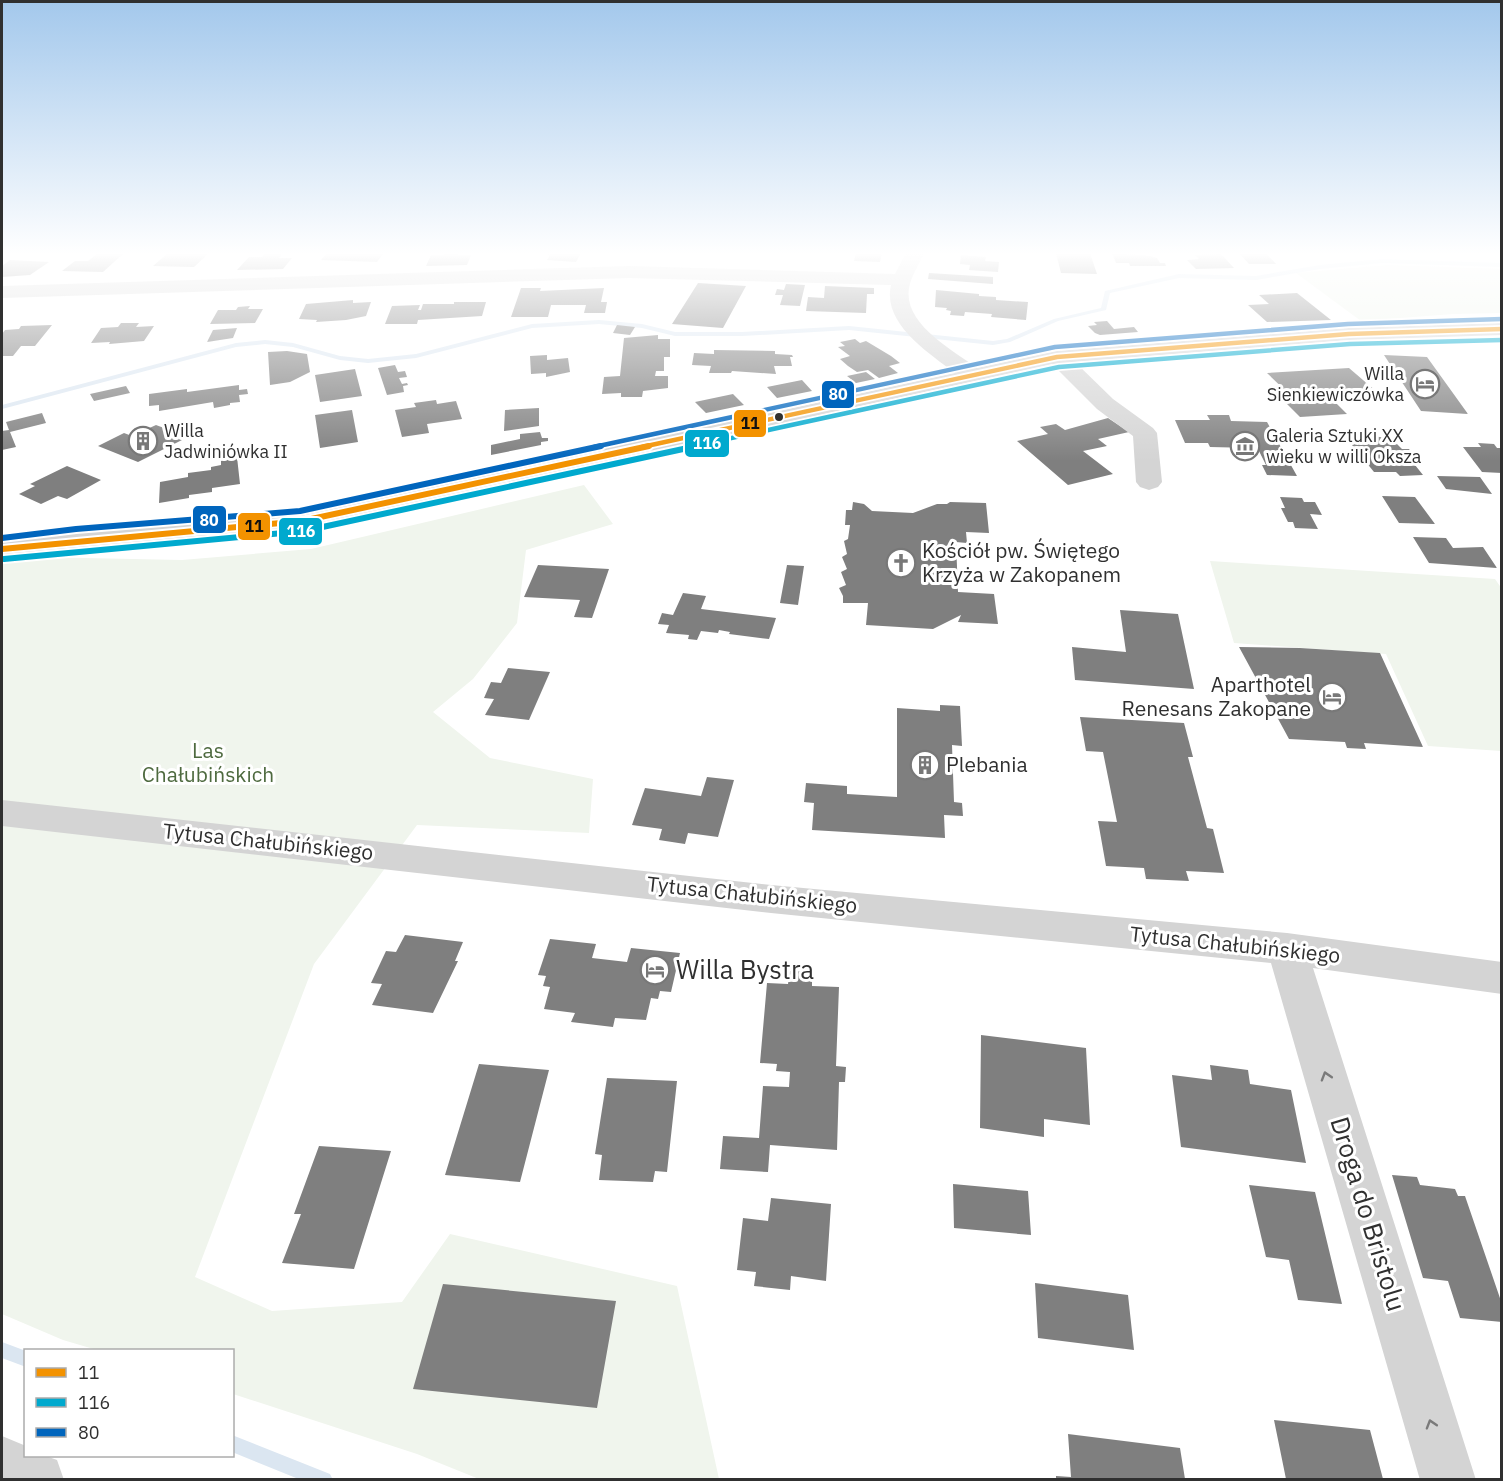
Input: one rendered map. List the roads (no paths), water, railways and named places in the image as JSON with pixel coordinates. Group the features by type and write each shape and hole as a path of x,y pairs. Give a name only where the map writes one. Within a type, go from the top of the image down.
{"street":[{"path":"910,322 936,347 971,374"},
{"path":"2,549 48,542 243,529 302,521 1057,357 1349,334 1502,329"},
{"path":"1057,357 1105,404 1145,433 1149,482"},
{"name":"Tytusa Chałubińskiego","path":"2,813 771,898 1287,950 1502,978"},
{"name":"Droga do Bristolu","path":"1287,950 1448,1479"},
{"path":"2,1463 37,1479"}],"waterway":[{"path":"2,407 236,345 265,342 293,345 340,358 368,361 416,356 532,326 597,322"},
{"path":"600,322 642,326 675,334 742,334 849,328 993,343 1008,341 1051,322"},
{"path":"2,1350 24,1358"},
{"path":"234,1444 324,1480"}],"place":[{"name":"Willa Sienkiewiczówka","path":"1425,384"},
{"name":"Willa Jadwiniówka II","path":"143,441"},
{"name":"Galeria Sztuki XX wieku w willi Oksza","path":"1245,446"},
{"name":"Kościół pw. Świętego Krzyża w Zakopanem","path":"901,563"},
{"name":"Aparthotel Renesans Zakopane","path":"1332,697"},
{"name":"Plebania","path":"925,765"},
{"name":"Willa Bystra","path":"655,970"}],"park label":[{"name":"Las Chałubińskich","path":"208,763"}]}
